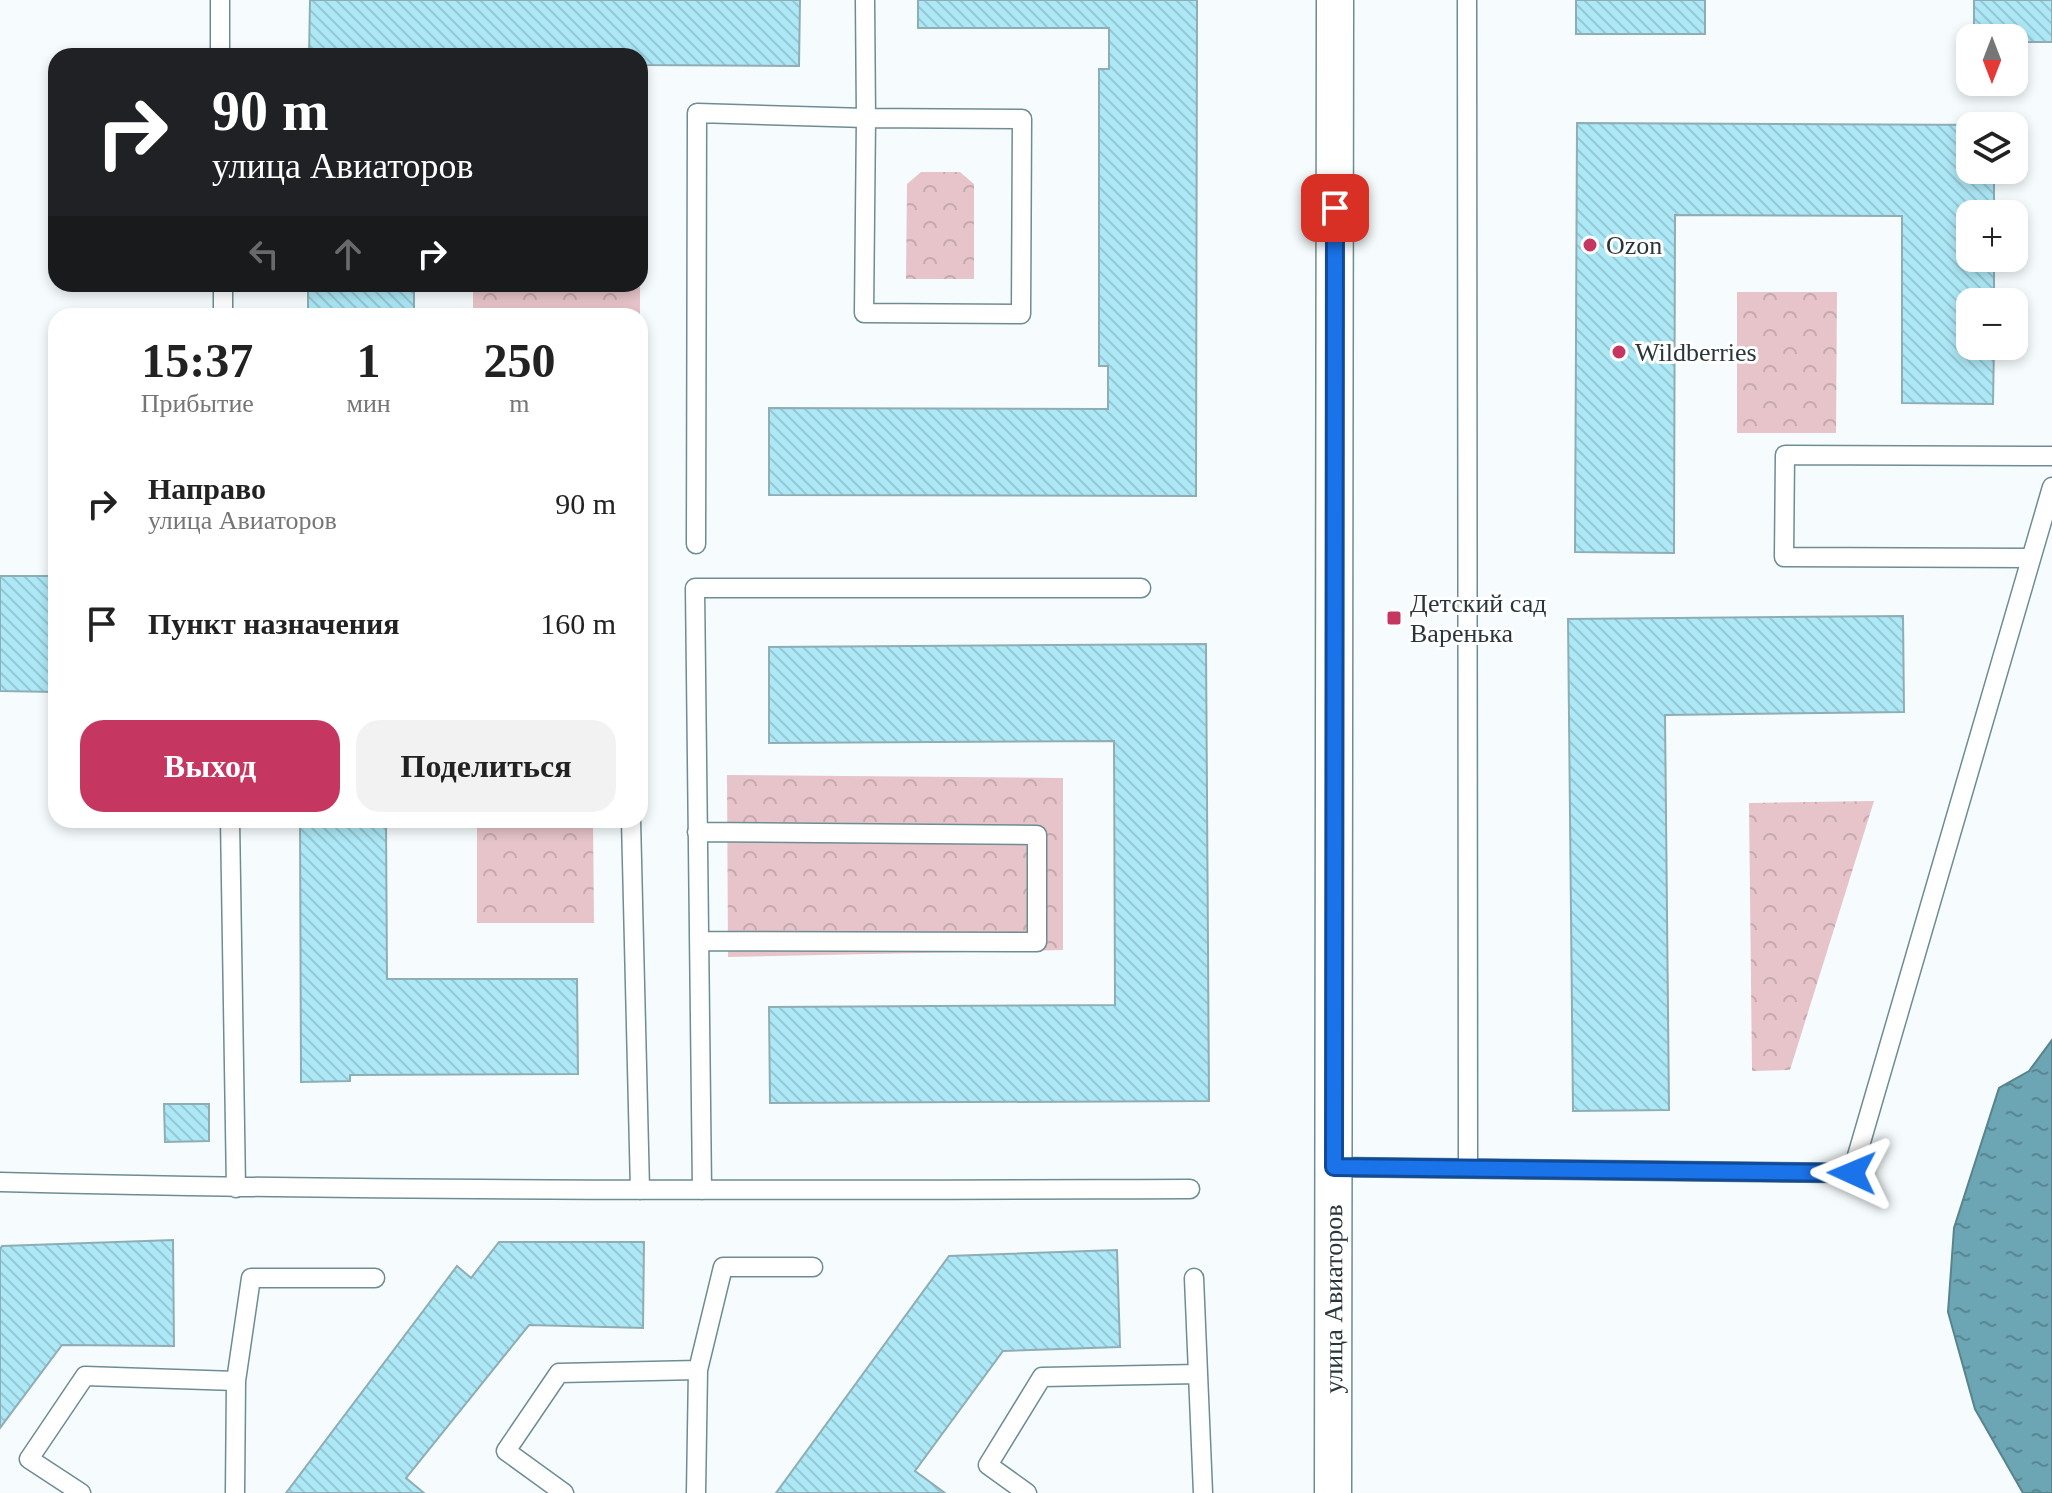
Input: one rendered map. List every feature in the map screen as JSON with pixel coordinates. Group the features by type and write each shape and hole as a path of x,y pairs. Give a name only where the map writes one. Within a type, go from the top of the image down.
{"street":[{"name":"улица Авиаторов","path":"1333,1493 1335,0"}],"lane":[{"path":"220,0 220,48"},
{"path":"696,544 697,113 866,118 1022,119 1021,314 864,313 866,118 865,0"},
{"path":"1467,0 1468,1167"},
{"path":"2031,558 1784,557 1785,455 2052,456"},
{"path":"1334,1167 1852,1173 2052,487"},
{"path":"702,1190 695,588 1141,588"},
{"path":"230,828 236,1188"},
{"path":"631,828 640,1190"},
{"path":"697,832 1037,835 1037,942 699,941"},
{"path":"0,1182 236,1188 1190,1189"},
{"path":"696,1493 698,1370 723,1267 813,1267"},
{"path":"235,1493 236,1381 251,1278 375,1278"},
{"path":"1194,1278 1203,1493"},
{"path":"564,1493 506,1451 559,1373 698,1370"},
{"path":"1027,1493 988,1465 1042,1377 1198,1374"},
{"path":"81,1493 29,1459 85,1376 236,1381"}],"green space":[{"path":"921,172 960,172 974,184 974,279 906,279 907,184"},
{"path":"473,292 640,292 640,308 473,308"},
{"path":"1737,292 1837,292 1836,433 1737,433"},
{"path":"727,775 1063,778 1063,950 728,957"},
{"path":"1874,801 1790,1070 1752,1071 1749,803"},
{"path":"477,828 593,828 594,923 477,923"}],"water":[{"path":"2052,1040 2052,1493 2023,1493 1975,1409 1948,1312 1954,1228 1999,1088 2029,1071"}],"building":[{"path":"310,0 800,0 799,66 648,65 648,48 309,48"},
{"path":"918,0 1197,0 1196,496 769,495 769,408 1108,409 1108,366 1099,366 1099,69 1109,69 1109,28 918,28"},
{"path":"1576,0 1705,0 1705,34 1576,34"},
{"path":"1974,0 2052,0 2052,42 2028,42 2028,24 1974,24"},
{"path":"1577,123 1956,125 1956,184 1994,184 1994,200 1956,200 1956,272 1994,272 1994,288 1956,288 1956,360 1994,360 1993,404 1902,403 1902,216 1675,215 1674,553 1575,552"},
{"path":"308,292 414,292 414,308 308,308"},
{"path":"0,576 48,576 48,692 0,691"},
{"path":"1903,616 1904,712 1665,715 1669,1110 1573,1111 1568,619"},
{"path":"1206,644 1209,1101 770,1103 769,1007 1115,1005 1114,741 769,743 769,647"},
{"path":"300,828 386,828 387,979 577,979 578,1074 350,1075 350,1081 301,1082"},
{"path":"164,1104 209,1104 209,1141 165,1142"},
{"path":"173,1240 174,1346 62,1345 0,1428 2,1246"},
{"path":"499,1242 644,1242 643,1328 529,1325 406,1478 424,1493 286,1493 457,1266 471,1278"},
{"path":"1117,1250 1120,1347 1003,1351 915,1471 945,1493 776,1493 949,1256"}],"place":[{"name":"Ozon","path":"1590,245"},
{"name":"Wildberries","path":"1619,352"},
{"name":"Детский сад Варенька","path":"1394,618"}],"route":[{"path":"1335,208 1334,1167 1852,1173"}]}
